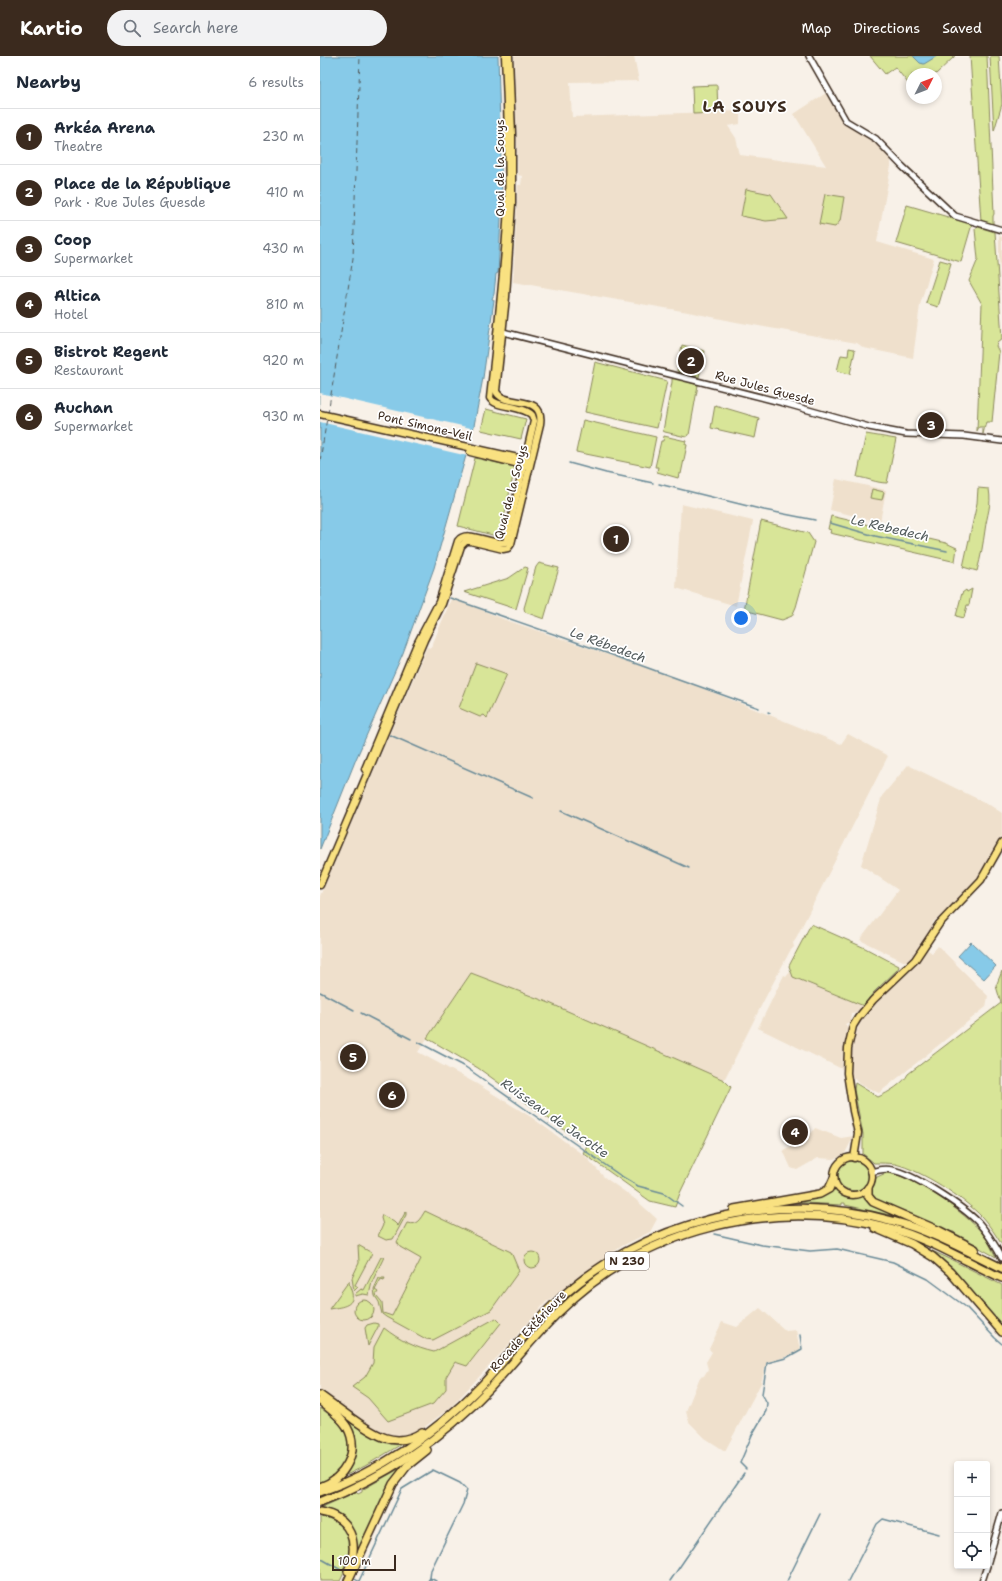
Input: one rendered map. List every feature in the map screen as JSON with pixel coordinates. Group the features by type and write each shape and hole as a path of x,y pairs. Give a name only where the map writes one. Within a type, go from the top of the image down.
{"highway":[{"path":"682,1227 703,1218 729,1210 820,1194 829,1188 834,1178"},
{"path":"868,1188 868,1196 873,1202 940,1231 980,1252 986,1260"},
{"name":"N 230","path":"320,1492 363,1474 399,1453 434,1428 463,1403 502,1363 526,1333 574,1286 622,1254 682,1227 723,1215 752,1211 788,1208 829,1209 852,1212 894,1221 938,1237 1002,1268"},
{"name":"Rocade Extérieure","path":"320,1502 365,1482 403,1460 435,1438 469,1410 508,1369 532,1339 580,1292 625,1262 650,1249 693,1232 756,1218 807,1216 841,1219 891,1229 934,1245 1002,1278"},
{"path":"870,1224 877,1230 912,1244 933,1256 950,1272 1002,1332"},
{"path":"320,1395 370,1431 393,1440 406,1439 416,1436 463,1403"},
{"path":"320,1401 342,1421 349,1432 352,1445 351,1456 348,1464 340,1475 335,1481 320,1487"},
{"path":"320,1405 336,1415"},
{"path":"348,1581 398,1477 413,1460 438,1442 469,1410"},
{"path":"320,1512 337,1517 348,1528 354,1543 353,1558 344,1581"}],"main road":[{"name":"Quai de la Souys","path":"320,885 424,640 440,610 461,546 466,541 470,541 506,548 510,546 514,533 534,421 532,415 524,409 495,403 490,398 497,336 508,204 508,134 505,56"},
{"name":"Quai de la Souys","path":"320,877 417,644 436,608 458,541 460,538 467,536 499,543 506,542 527,462 540,424 541,418 539,412 532,405 500,397 496,391 502,332 512,192 512,134 509,56"},
{"name":"Pont Simone-Veil","path":"320,414 510,459"},
{"name":"Pont Simone-Veil","path":"320,418 527,462"},
{"path":"854,1158 858,1133 852,1111 847,1073 848,1048 853,1026 873,1000 914,960 939,924 981,880 1002,843"},
{"path":"849,1158 854,1158 865,1162 871,1172 868,1188 863,1192 851,1195 840,1190 834,1178 836,1168 840,1163 849,1158"}],"street":[{"path":"809,56 846,121 876,138 902,166 955,216 1002,230"},
{"path":"497,336 502,332 500,325 500,303"},
{"name":"Rue Jules Guesde","path":"502,332 780,402 875,428 906,434 964,436 1002,441"},
{"path":"871,1172 887,1169 893,1170 936,1191 978,1222 1002,1258"},
{"path":"990,1555 1002,1513"},
{"path":"982,1581 986,1569"}],"shaded area":[{"path":"514,56 634,56 639,81 570,82 572,117 740,111 740,124 728,126 736,138 740,155 826,166 794,114 826,93 840,118 846,124 873,138 891,158 891,166 877,242 934,259 920,305 913,358 864,348 857,343 513,282 518,185 521,185 522,176 518,175"},
{"path":"999,236 1002,237 1002,295 999,259"},
{"path":"836,479 886,490 880,522 830,510"},
{"path":"681,504 753,521 736,606 676,588"},
{"path":"452,597 503,619 680,679 841,744 848,734 888,756 793,943 794,947 790,951 763,1002 724,1080 547,1002 471,973 418,1052 477,1084 531,1117 586,1157 604,1177 635,1199 657,1219 650,1232 622,1246 546,1302 451,1407 414,1435 397,1439 377,1431 320,1391 320,896 427,647 431,648"},
{"path":"908,765 988,804 1002,813 1002,835 985,869 971,887 944,914 933,922 928,950 932,953 938,946 988,996 986,1007 879,1093 859,1084 851,1075 853,1042 866,1013 877,1000 912,966 908,961 903,961 860,940 898,890 861,865 882,796"},
{"path":"790,971 793,977 864,1006 858,1012 851,1013 850,1022 845,1024 849,1028 843,1055 842,1069 758,1028 784,975 786,976"},
{"path":"815,1128 841,1138 854,1136 845,1153 839,1157 833,1159 818,1158 797,1170 791,1168 783,1150 808,1138"},
{"path":"760,1308 786,1331 796,1330 800,1350 783,1358 767,1362 761,1383 725,1451 705,1438 689,1422 686,1411 700,1377 704,1376 708,1369 706,1362 712,1352 709,1349 722,1322 737,1327"}],"green space":[{"path":"870,56 955,56 942,68 906,68 906,81 895,67 885,74"},
{"path":"970,56 987,56 994,214 993,224 981,221"},
{"path":"990,56 999,56 1002,104 994,131"},
{"path":"717,85 718,113 693,114 692,86"},
{"path":"746,189 771,194 788,219 766,221 741,216"},
{"path":"825,194 844,197 840,221 835,227 819,224"},
{"path":"907,205 972,224 961,262 896,243"},
{"path":"978,227 995,232 1002,339 996,346 999,352 992,422 986,422 983,434 983,427 979,427 977,431 982,304 969,281 978,259 975,229"},
{"path":"940,260 951,263 938,307 926,303"},
{"path":"682,345 705,351 699,377 677,371"},
{"path":"849,348 854,349 855,351 850,374 837,371 841,355 848,356"},
{"path":"595,362 667,381 657,428 585,412"},
{"path":"676,378 698,385 689,435 686,437 663,431 672,379"},
{"path":"715,405 759,418 755,438 711,428"},
{"path":"486,409 526,419 521,439 481,430"},
{"path":"583,420 656,437 650,467 576,452"},
{"path":"866,434 896,439 887,483 857,477"},
{"path":"664,436 686,441 685,444 687,445 681,474 679,474 678,478 657,472 658,467 655,467 661,441 663,441"},
{"path":"475,458 515,467 500,537 458,526"},
{"path":"978,488 989,489 990,500 977,571 963,567 977,503"},
{"path":"872,489 884,492 882,500 870,498"},
{"path":"831,516 946,543 957,548 955,561 830,533 831,530 828,529"},
{"path":"761,521 808,533 814,542 796,607 792,616 782,620 744,610"},
{"path":"539,563 559,568 544,619 525,612 524,608 536,567"},
{"path":"525,567 528,568 516,609 464,592 509,578"},
{"path":"972,589 969,605 967,605 964,618 956,616 962,593 966,590 967,592"},
{"path":"476,663 507,674 487,718 484,715 480,717 459,708"},
{"path":"811,924 865,948 899,966 898,969 873,993 864,1006 793,977 789,966"},
{"path":"1002,971 1002,1245 982,1217 953,1193 917,1172 895,1164 874,1163 863,1154 863,1134 854,1090 855,1083 878,1097 891,1090 903,1081 908,1074 1001,1003 996,986"},
{"path":"471,973 547,1002 724,1080 731,1087 680,1193 675,1207 650,1201 583,1153 587,1146 478,1068 427,1038"},
{"path":"848,1161 857,1162 863,1165 867,1170 868,1182 866,1187 862,1190 856,1191 840,1186 838,1182 838,1172 840,1168"},
{"path":"886,1173 896,1175 923,1187 951,1206 975,1225 988,1242 996,1257 956,1235 954,1232 950,1232 873,1198 869,1190 877,1177"},
{"path":"833,1186 843,1195 851,1197 865,1194 899,1217 845,1205 845,1203 842,1203 842,1205 788,1202 824,1196"},
{"path":"406,1211 406,1215 393,1239 386,1240 378,1236 383,1225 381,1218 382,1215 398,1226"},
{"path":"425,1211 511,1252 519,1271 491,1310 433,1340 426,1339 382,1314 374,1289 379,1278 385,1278 384,1280 381,1279 375,1290 378,1292 376,1295 382,1302 383,1313 392,1316 421,1259 400,1247 397,1242 407,1223 416,1223"},
{"path":"358,1245 372,1253 355,1285 358,1287 354,1291 352,1278 359,1263"},
{"path":"921,1246 1002,1285 1002,1325 984,1308 952,1270"},
{"path":"529,1252 535,1252 540,1257 538,1266 535,1268 529,1268 524,1263 524,1257"},
{"path":"381,1257 384,1257 372,1282 369,1295 363,1294 355,1296 355,1294 361,1289 364,1290"},
{"path":"349,1281 352,1298 349,1304 329,1309"},
{"path":"364,1300 371,1303 374,1310 371,1317 364,1320 357,1317 354,1310 357,1303"},
{"path":"496,1318 501,1323 467,1366 455,1362 446,1377 446,1389 433,1404 388,1421 368,1398 352,1387 365,1377 373,1363 374,1347 384,1328 408,1343 434,1352"},
{"path":"374,1323 378,1324 378,1327 368,1346 365,1328 367,1325"},
{"path":"320,1408 340,1425 345,1432 349,1448 348,1456 344,1465 337,1475 323,1484 322,1482 320,1483"},
{"path":"342,1415 368,1432 405,1442 365,1466 342,1477 349,1464 353,1439 351,1429"},
{"path":"404,1466 350,1572 353,1534 320,1508 356,1492 358,1494 362,1492 362,1490"},
{"path":"320,1515 332,1518 342,1526 349,1540 349,1557 340,1581 320,1581"}],"water":[{"path":"320,56 498,56 502,200 498,273 496,274 492,299 494,300 483,378 473,431 434,568 403,653 356,759 320,849"},
{"path":"913,56 937,56 924,64 920,63"},
{"path":"971,942 996,966 984,979 958,956"}],"pier":[{"path":"320,393 475,429 468,456 320,422"}],"waterway":[{"path":"569,463 653,483"},
{"path":"659,484 764,510 815,520"},
{"name":"Le Rebedech","path":"830,523 875,536 947,551"},
{"name":"Le Rébedech","path":"450,598 759,708"},
{"path":"390,735 533,798"},
{"path":"561,811 689,868"},
{"name":"Ruisseau de Jacotte","path":"320,992 354,1010"},
{"name":"Ruisseau de Jacotte","path":"361,1013 411,1039"},
{"name":"Ruisseau de Jacotte","path":"418,1042 464,1066 621,1176 638,1186 664,1193 682,1206"},
{"name":"Ruisseau de Jacotte","path":"714,1234 762,1245 810,1251 837,1249 893,1262 928,1279 966,1307 1002,1344"},
{"path":"746,1469 740,1463 752,1435 766,1411 767,1403 762,1394 767,1363 786,1358 802,1349 800,1335"},
{"path":"359,1581 402,1489 433,1470 460,1483 467,1490 463,1504 431,1570 430,1578"},
{"path":"670,1581 744,1473"},
{"path":"787,1581 820,1514"},
{"path":"848,1581 877,1524 883,1519 939,1534"},
{"path":"320,1558 341,1570"},
{"path":"428,1581 430,1578 436,1581"}],"ferry route":[{"path":"328,413 353,258 360,56"},
{"path":"320,461 327,418"}],"place":[{"name":"Place de la République","path":"691,361"},
{"name":"Coop","path":"931,425"},
{"name":"Arkéa Arena","path":"616,539"},
{"name":"Bistrot Regent","path":"353,1057"},
{"name":"Auchan","path":"392,1095"},
{"name":"Altica","path":"795,1132"}],"district":[{"name":"LA SOUYS","path":"745,106"}]}
